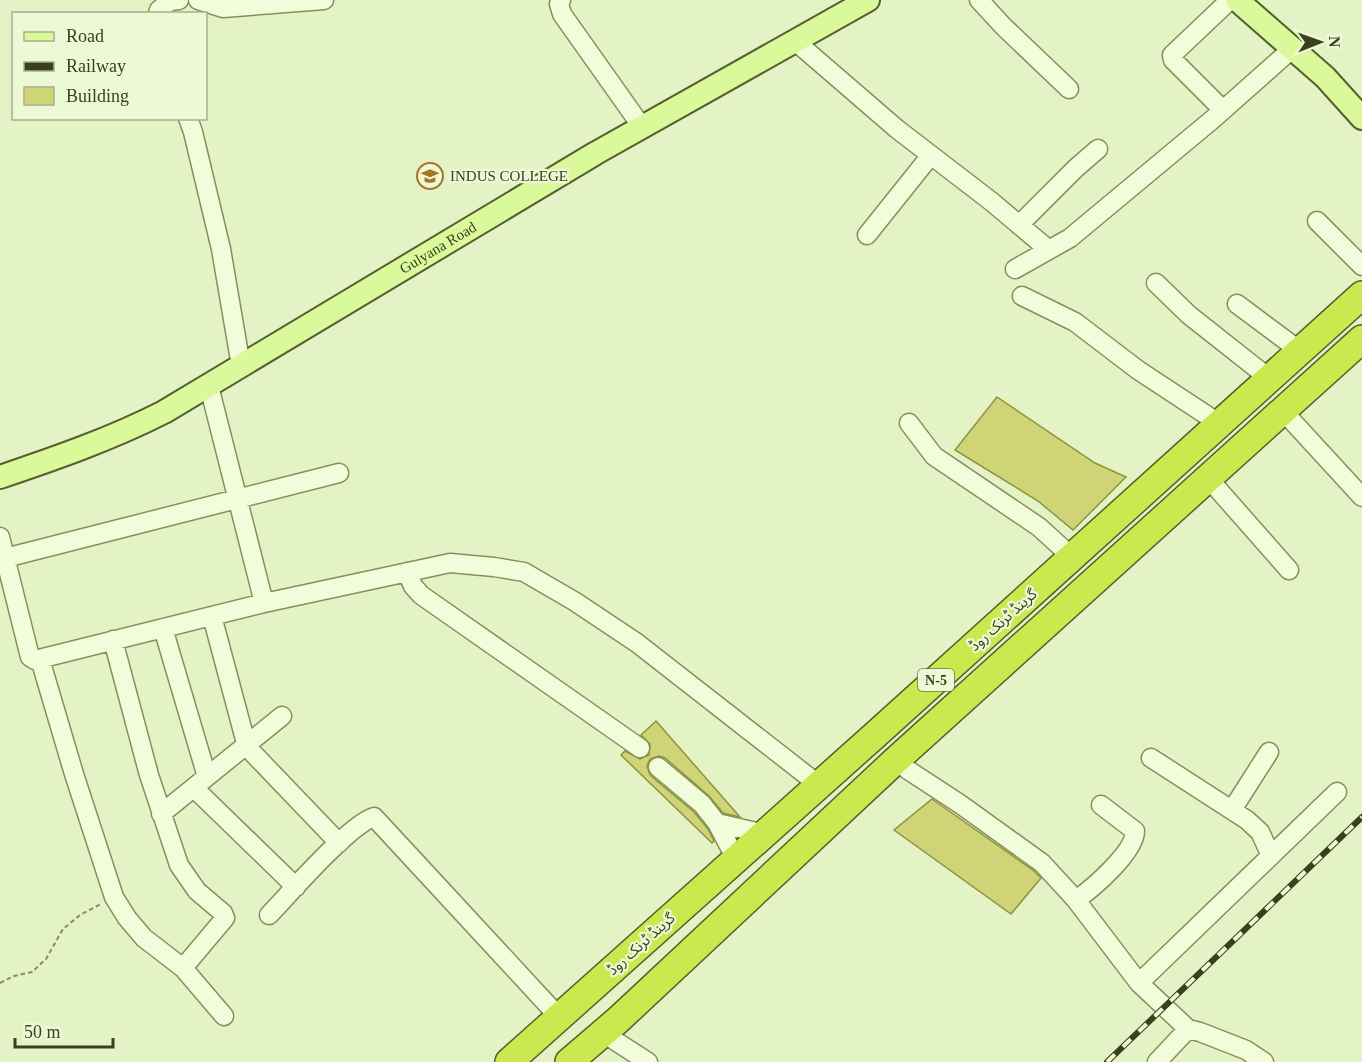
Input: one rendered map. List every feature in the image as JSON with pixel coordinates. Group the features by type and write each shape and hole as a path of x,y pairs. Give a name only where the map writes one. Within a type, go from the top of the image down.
{"highway":[{"name":"گرینڈ ٹرنک روڈ","path":"509,1062 1362,295"},
{"name":"N-5","path":"569,1062 896,760 1362,339"},
{"path":"874,736 896,760"}],"main road":[{"name":"Gulyana Road","path":"0,477 123,433 164,412 642,127 868,0"},
{"path":"1237,0 1325,77 1362,118"}],"street":[{"path":"158,12 170,1 179,0"},
{"path":"198,0 223,8 324,0"},
{"path":"561,0 559,4 562,14 642,127"},
{"path":"979,0 1069,89"},
{"path":"1223,110 1173,60 1172,55 1230,0"},
{"path":"795,41 897,129 1049,250"},
{"path":"1015,269 1070,238 1293,48"},
{"path":"189,120 221,249 241,366"},
{"path":"1019,225 1098,149"},
{"path":"867,235 931,155"},
{"path":"1317,221 1362,266"},
{"path":"1156,283 1189,315 1270,379"},
{"path":"1022,296 1075,322 1138,370 1220,424"},
{"path":"1237,304 1300,351"},
{"path":"209,386 264,603"},
{"path":"1283,411 1362,497"},
{"path":"909,423 934,456 1039,527 1072,557"},
{"path":"5,558 339,473"},
{"path":"1208,478 1289,570"},
{"path":"0,537 30,657 35,660 264,603 450,563 524,572 574,601 637,643 819,785"},
{"path":"407,572 413,586 422,595 640,748"},
{"path":"212,616 247,747 339,843"},
{"path":"163,628 201,783 296,887"},
{"path":"113,640 161,814 179,865 197,891 223,913 225,918 183,968"},
{"path":"40,658 74,774 114,897 127,918 144,938 183,968 224,1016"},
{"path":"161,814 247,747 282,716"},
{"path":"1232,810 1269,752"},
{"path":"1151,758 1232,810 1260,832 1271,856"},
{"path":"896,760 1042,863 1076,900 1138,983 1188,1029 1246,1050 1264,1062"},
{"path":"658,767 702,804 717,823 736,859"},
{"path":"1138,983 1336,792"},
{"path":"1076,900 1096,885 1115,866 1135,837 1135,831 1101,805"},
{"path":"269,915 339,843 368,819 374,817 559,1017"},
{"path":"717,823 765,834"},
{"path":"1157,1062 1188,1029"},
{"path":"603,1033 648,1062"}],"path":[{"path":"0,983 14,976 32,972 46,959 63,929 80,915 114,897"}],"building":[{"path":"997,397 1095,463 1126,477 1073,530 1038,501 955,450"},
{"path":"656,721 740,817 723,813 709,796 665,758 659,756 650,759 647,766 650,775 694,812 708,829 714,841 712,843 621,755 625,751 640,759 649,755 650,744 641,735"},
{"path":"932,799 1041,878 1011,914 894,830"}],"railway":[{"path":"1107,1062 1362,817"}],"place":[{"name":"INDUS COLLEGE","path":"430,176"}]}
